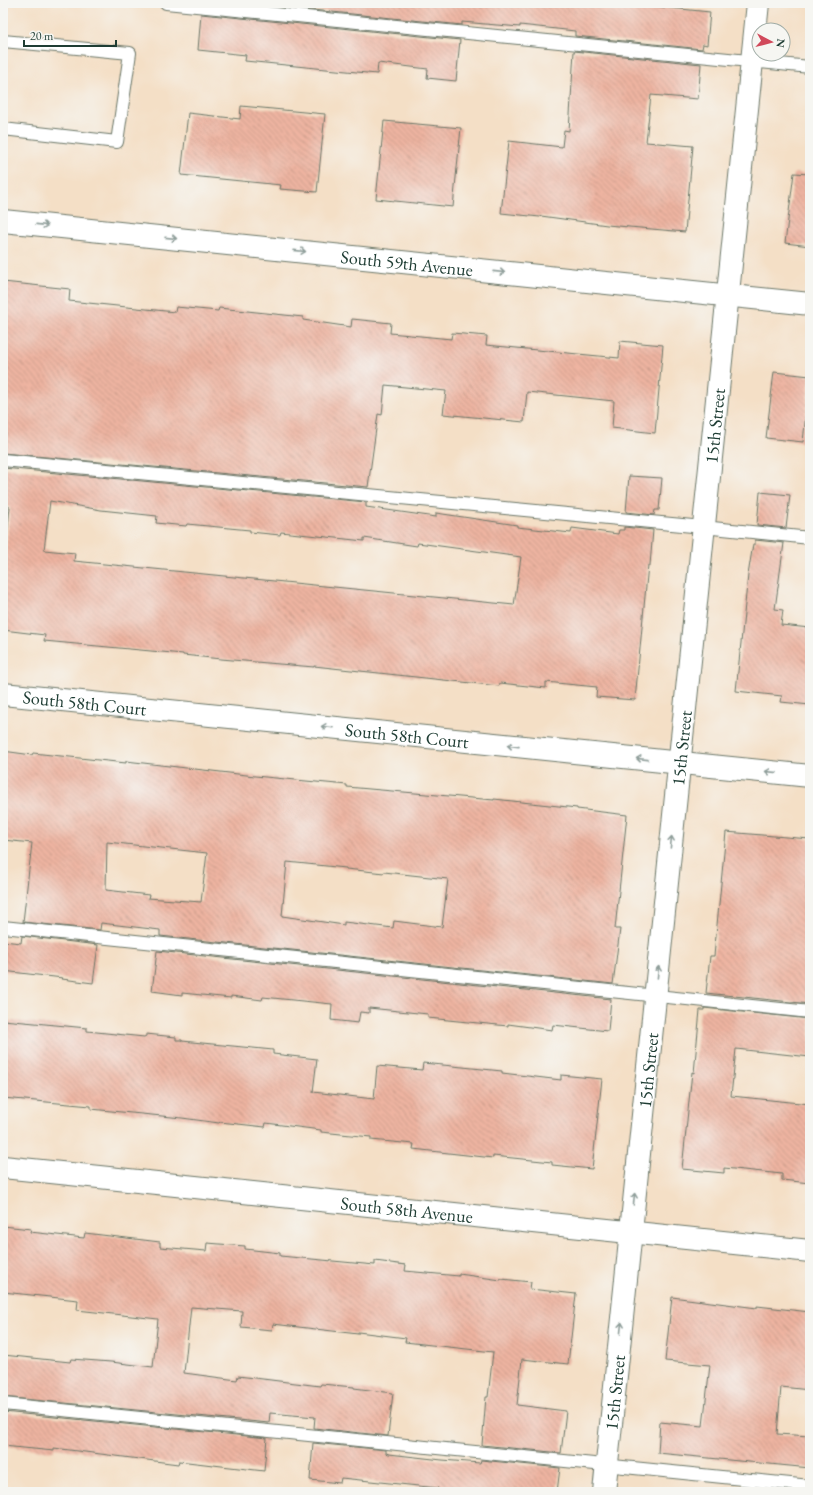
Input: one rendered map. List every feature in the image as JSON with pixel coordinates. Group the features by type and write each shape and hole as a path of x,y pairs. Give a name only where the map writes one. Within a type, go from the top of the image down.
{"street":[{"name":"15th Street","path":"756,22 758,3"},
{"name":"15th Street","path":"604,1492 752,62"},
{"name":"South 59th Avenue","path":"3,221 810,304"},
{"name":"South 58th Court","path":"3,694 810,776"},
{"name":"South 58th Avenue","path":"3,1167 810,1250"}],"lane":[{"path":"166,3 751,61"},
{"path":"3,41 130,53 117,142 3,130"},
{"path":"762,62 810,67"},
{"path":"3,460 810,538"},
{"path":"3,928 810,1012"},
{"path":"3,1404 810,1486"}],"building":[{"path":"242,3 595,3 641,7 641,5 710,12 707,45 703,44 702,49 575,36 575,31 520,25 520,27 462,22 462,25"},
{"path":"201,14 460,40 456,81 427,78 428,69 378,63 377,74 245,61 246,55 198,50"},
{"path":"574,51 701,64 698,99 651,95 646,142 693,146 685,232 501,213 509,141 562,147 564,130 569,131"},
{"path":"241,106 325,114 317,192 280,189 281,185 181,175 188,113 240,119"},
{"path":"384,121 461,128 453,207 376,199"},
{"path":"794,173 810,174 810,246 785,243"},
{"path":"3,282 70,289 69,301 175,312 176,307 218,311 219,308 303,317 303,320 351,327 352,319 391,323 390,333 451,339 452,333 487,336 486,345 619,358 620,341 663,345 655,433 612,428 614,401 527,392 524,422 443,414 446,391 385,385 382,415 378,414 368,487 3,453"},
{"path":"774,372 810,376 803,442 766,438"},
{"path":"3,468 366,502 366,507 436,517 436,513 517,525 517,527 571,533 572,528 618,534 619,530 624,530 624,527 653,530 650,565 648,565 635,700 596,697 597,687 546,682 546,688 500,683 499,686 314,666 221,659 44,641 45,635 3,630 3,575 10,507 3,506","holes":["50,501 101,510 157,516 156,523 186,526 187,524 250,530 250,532 280,535 281,532 364,541 364,538 417,546 418,543 521,557 514,605 74,561 75,553 44,550"]},
{"path":"629,476 662,478 659,510 655,510 654,515 626,512"},
{"path":"760,492 790,495 786,528 757,525"},
{"path":"755,540 784,543 775,609 783,610 781,625 810,628 810,705 781,702 782,696 736,691 748,575"},
{"path":"3,751 126,763 126,761 347,785 347,787 494,799 627,815 615,929 620,929 613,984 160,936 160,930 101,923 100,930 23,922 32,843 3,840","holes":["107,842 207,853 201,902 148,898 149,895 106,890","287,862 448,879 442,927 394,921 393,928 344,922 344,925 282,916"]},
{"path":"726,832 810,839 806,889 810,889 810,1004 706,993 710,956 714,956"},
{"path":"22,936 98,945 93,983 3,971 3,941 21,943"},
{"path":"157,951 611,999 608,1031 553,1025 552,1030 508,1024 508,1026 428,1018 428,1014 369,1008 369,1013 360,1012 358,1023 331,1020 332,1004 263,997 262,1000 231,996 231,998 182,993 182,995 152,991"},
{"path":"704,1008 810,1019 810,1057 736,1049 731,1096 810,1104 810,1183 782,1180 782,1174 724,1168 724,1173 682,1169 700,1010 704,1010"},
{"path":"3,1020 87,1028 87,1031 144,1037 146,1034 176,1037 176,1040 182,1041 273,1050 273,1054 317,1059 313,1092 374,1099 377,1066 422,1070 423,1063 502,1071 502,1073 561,1080 561,1075 602,1079 592,1169 552,1165 552,1162 493,1156 493,1158 413,1149 414,1144 371,1140 371,1137 321,1132 321,1130 266,1123 265,1127 219,1123 91,1109 91,1106 3,1098"},
{"path":"3,1226 31,1229 30,1232 84,1238 85,1233 160,1242 160,1247 206,1251 207,1243 245,1246 245,1249 280,1253 280,1256 375,1265 375,1261 406,1265 405,1271 459,1276 459,1274 501,1280 531,1282 530,1289 576,1294 568,1364 522,1359 517,1405 566,1411 561,1453 482,1445 486,1397 488,1397 493,1352 405,1342 406,1338 358,1332 358,1334 273,1324 272,1330 241,1327 242,1311 191,1307 184,1373 237,1380 238,1376 320,1386 321,1384 354,1387 393,1393 388,1436 314,1428 315,1417 270,1413 269,1423 3,1397 3,1355 70,1362 71,1359 111,1362 153,1367 158,1319 77,1310 78,1300 3,1292"},
{"path":"672,1297 757,1308 757,1306 810,1312 810,1390 781,1387 777,1434 810,1436 810,1468 658,1453 660,1422 703,1426 710,1365 665,1361"},
{"path":"3,1412 267,1438 264,1471 179,1461 178,1464 54,1448 54,1451 3,1446"},
{"path":"313,1443 386,1450 386,1453 389,1454 442,1460 480,1463 481,1460 560,1468 557,1492 438,1492 438,1488 341,1478 340,1483 310,1480"}]}
